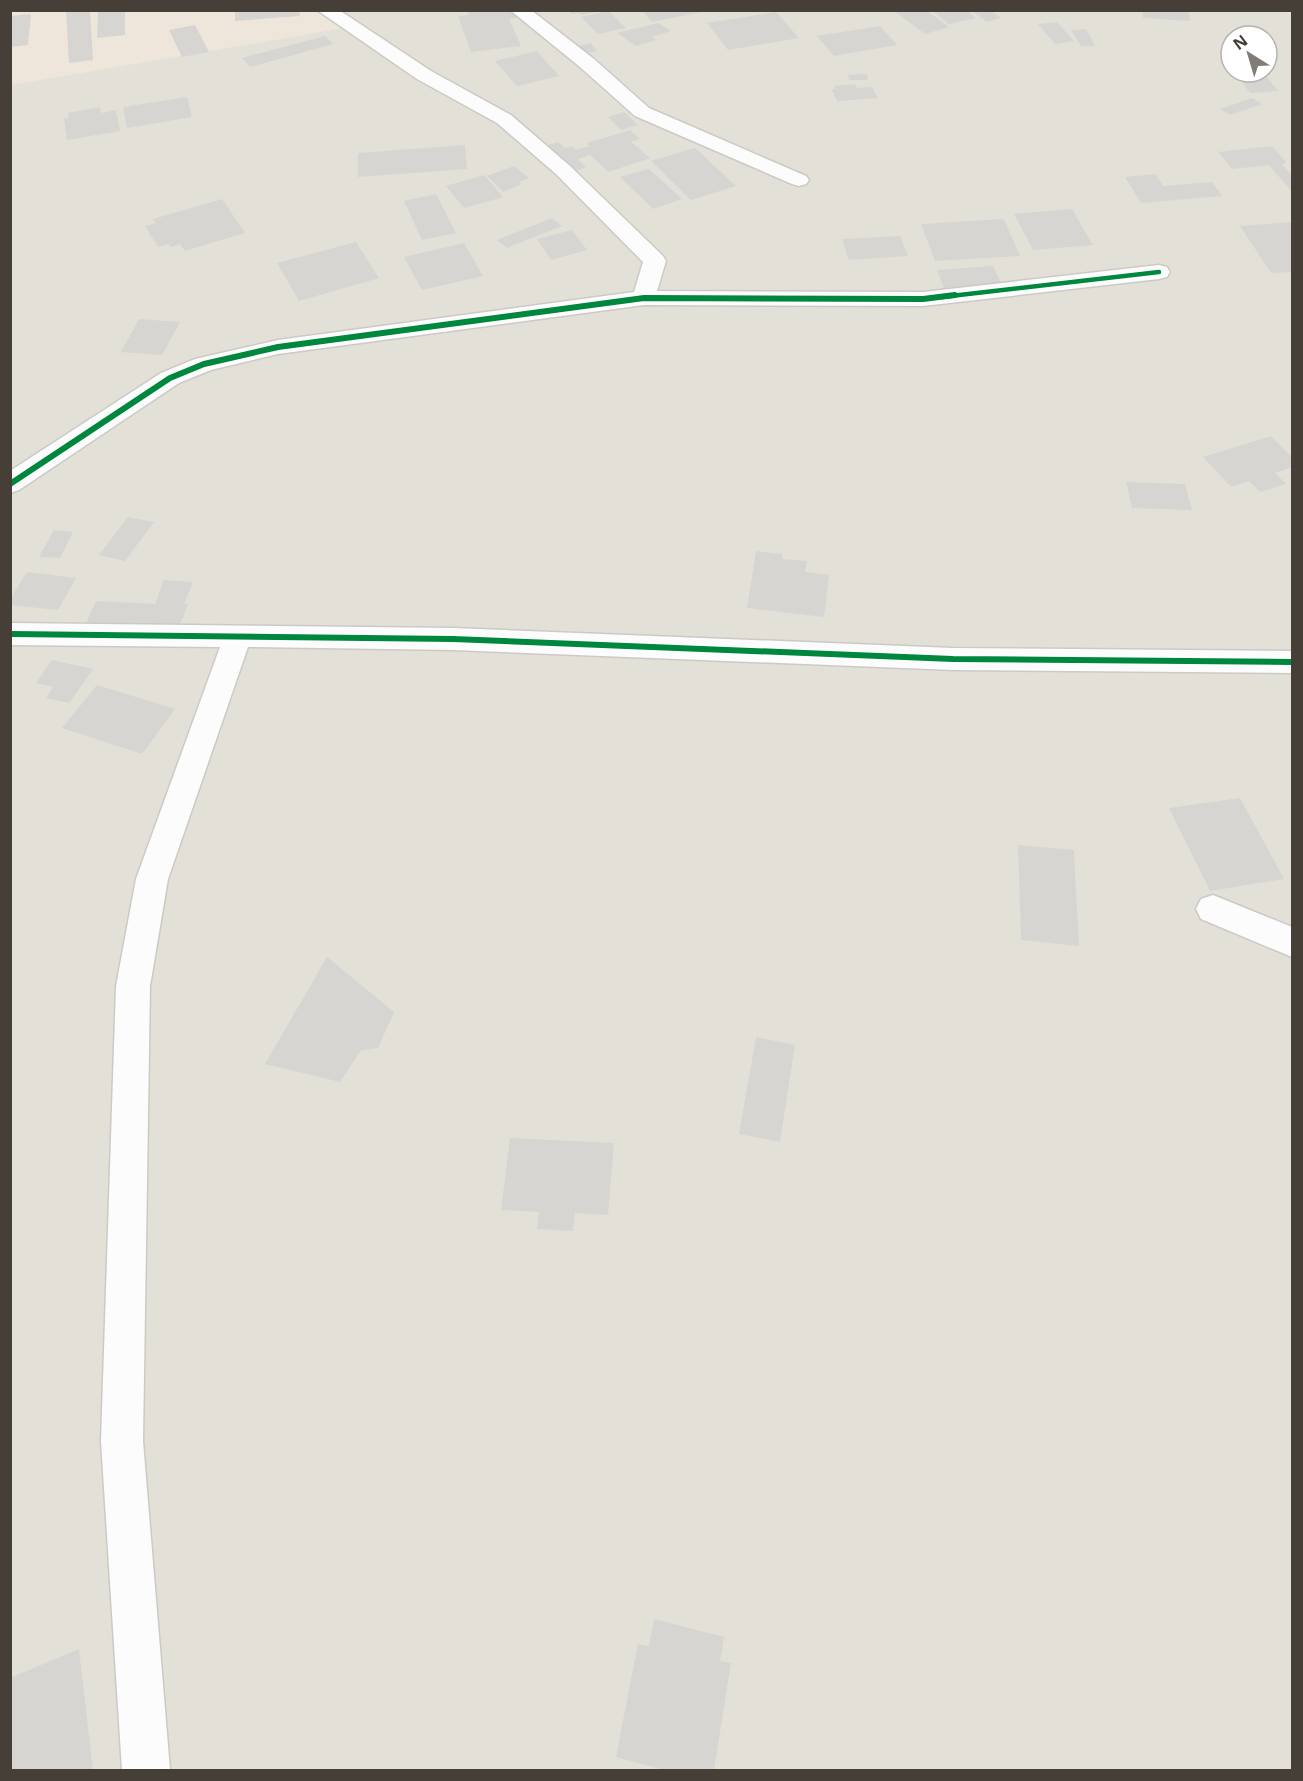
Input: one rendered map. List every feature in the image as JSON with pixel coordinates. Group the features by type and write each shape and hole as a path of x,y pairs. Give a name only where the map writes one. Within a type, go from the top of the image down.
{"street":[{"path":"326,10 424,75 504,119 563,170 655,261 644,298"},
{"path":"519,10 588,63 642,112 799,180"},
{"path":"10,484 171,378 204,364 278,347 644,298 923,299 1159,272"},
{"path":"10,634 453,639 953,659 1293,662"},
{"path":"146,1770 122,1441 133,986 152,879 238,636"},
{"path":"1214,909 1293,942"}],"shaded area":[{"path":"11,11 1292,11 1292,1770 11,1770"},
{"path":"11,11 328,11 344,28 11,85"}],"building":[{"path":"66,10 90,10 93,60 69,63"},
{"path":"125,10 125,35 97,38 98,12"},
{"path":"235,10 299,10 300,16 235,21"},
{"path":"467,10 513,10 517,18 509,19 521,46 471,52 458,16 469,15"},
{"path":"568,10 597,10 597,12 581,15 571,14"},
{"path":"642,10 702,10 702,12 652,22"},
{"path":"893,10 926,10 949,27 925,34"},
{"path":"931,10 966,10 976,18 949,24"},
{"path":"970,10 990,10 1001,18 987,22"},
{"path":"1142,10 1188,10 1190,21 1143,18"},
{"path":"609,11 626,28 598,34 581,17"},
{"path":"776,12 799,38 728,50 707,23"},
{"path":"31,14 28,45 10,47 10,16"},
{"path":"1057,22 1074,41 1055,44 1038,24"},
{"path":"658,23 671,31 652,37 656,40 636,46 617,33"},
{"path":"195,25 209,52 182,57 169,30"},
{"path":"880,26 897,45 834,56 817,36"},
{"path":"1086,29 1095,46 1081,46 1071,30"},
{"path":"325,36 333,44 250,67 242,58"},
{"path":"591,43 597,51 584,53 578,46"},
{"path":"537,51 559,76 517,86 495,61"},
{"path":"867,74 868,80 849,80 848,75"},
{"path":"855,84 857,88 872,87 878,98 837,101 831,89 835,89 834,86"},
{"path":"1243,84 1272,84 1278,91 1250,93"},
{"path":"187,97 192,117 127,128 123,107"},
{"path":"1252,98 1262,104 1230,115 1220,109"},
{"path":"100,107 101,113 116,110 120,131 67,140 64,119 69,118 68,113"},
{"path":"624,112 638,125 621,130 608,117"},
{"path":"630,130 640,139 631,142 650,158 609,172 590,155 577,159 586,167 575,171 548,145 558,142 565,148 572,146 576,150 590,146 587,143"},
{"path":"465,145 467,169 358,177 358,153"},
{"path":"1272,146 1287,163 1282,164 1292,176 1292,192 1269,165 1232,169 1218,152"},
{"path":"695,148 736,186 691,200 651,161"},
{"path":"514,166 529,178 519,182 522,184 503,192 487,176"},
{"path":"649,169 682,199 653,209 620,177"},
{"path":"1156,174 1163,186 1212,182 1222,196 1141,203 1125,177"},
{"path":"484,175 503,197 464,208 446,186"},
{"path":"436,194 456,233 422,240 404,201"},
{"path":"222,199 245,233 185,251 180,244 158,247 145,226 156,223 153,219"},
{"path":"1072,209 1093,245 1033,250 1014,214"},
{"path":"552,218 562,226 507,248 497,240"},
{"path":"1004,219 1020,256 935,261 921,224"},
{"path":"1292,222 1292,272 1271,273 1240,226"},
{"path":"572,230 587,250 551,260 537,239"},
{"path":"900,236 908,256 849,260 842,239"},
{"path":"356,242 379,278 299,301 277,263"},
{"path":"464,243 483,276 422,290 404,257"},
{"path":"993,266 1001,283 944,288 937,270"},
{"path":"139,319 180,322 162,355 121,352"},
{"path":"1271,436 1292,457 1292,467 1275,473 1286,484 1260,492 1249,481 1231,487 1203,457"},
{"path":"1126,482 1185,484 1192,510 1132,508"},
{"path":"128,517 154,522 125,561 99,555"},
{"path":"54,530 73,532 60,558 39,557"},
{"path":"756,551 782,554 782,559 807,561 805,572 829,575 824,617 747,608"},
{"path":"27,572 76,578 58,610 10,605 10,599"},
{"path":"164,580 193,582 184,604 188,604 179,627 86,623 96,601 155,604"},
{"path":"52,660 93,669 69,703 46,698 53,687 36,683"},
{"path":"97,685 175,709 142,754 62,728"},
{"path":"1240,798 1284,879 1210,891 1169,808"},
{"path":"1018,845 1074,850 1079,946 1021,940"},
{"path":"327,957 394,1012 378,1048 361,1050 340,1082 265,1064"},
{"path":"756,1037 795,1045 780,1142 739,1134"},
{"path":"510,1138 614,1143 608,1215 575,1213 573,1231 537,1229 539,1212 501,1210"},
{"path":"654,1619 724,1637 720,1661 731,1663 714,1770 664,1770 616,1757 638,1644 649,1646"},
{"path":"79,1649 93,1770 10,1770 10,1678"}],"cycle path":[{"path":"10,484 170,378 204,364 278,347 644,298 923,299 1159,272"},
{"path":"10,634 453,639 953,659 1292,662"}]}
